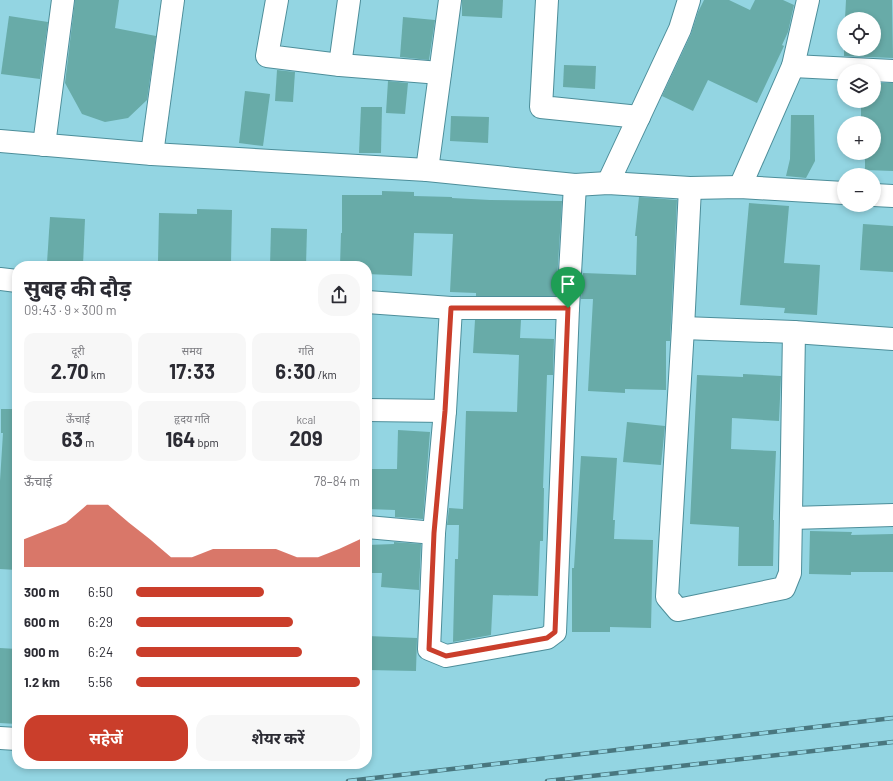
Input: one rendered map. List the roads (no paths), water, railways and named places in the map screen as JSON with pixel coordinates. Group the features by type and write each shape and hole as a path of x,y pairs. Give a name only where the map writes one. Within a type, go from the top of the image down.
{"street":[{"path":"44,145 63,0"},
{"path":"152,154 173,0"},
{"path":"277,0 267,56 340,65 440,73"},
{"path":"340,65 349,0"},
{"path":"427,170 450,0"},
{"path":"547,0 541,107 639,117"},
{"path":"608,183 680,29 689,0"},
{"path":"740,187 793,66 808,0"},
{"path":"793,66 893,71"},
{"path":"0,141 152,154 427,170 575,185 608,183 690,188 740,187 837,193"},
{"path":"451,308 445,411 434,533 429,649 446,656 547,638 555,632 568,308 575,185"},
{"path":"690,188 667,597 678,610 784,588 790,573 794,332"},
{"path":"881,195 893,196"},
{"path":"0,279 12,280"},
{"path":"372,302 451,308 568,308"},
{"path":"683,328 794,332 893,339"},
{"path":"372,410 445,411"},
{"path":"792,518 893,515"},
{"path":"372,527 434,533"},
{"path":"0,738 12,739"}],"railway":[{"path":"348,781 893,718"},
{"path":"547,781 893,742"}]}
